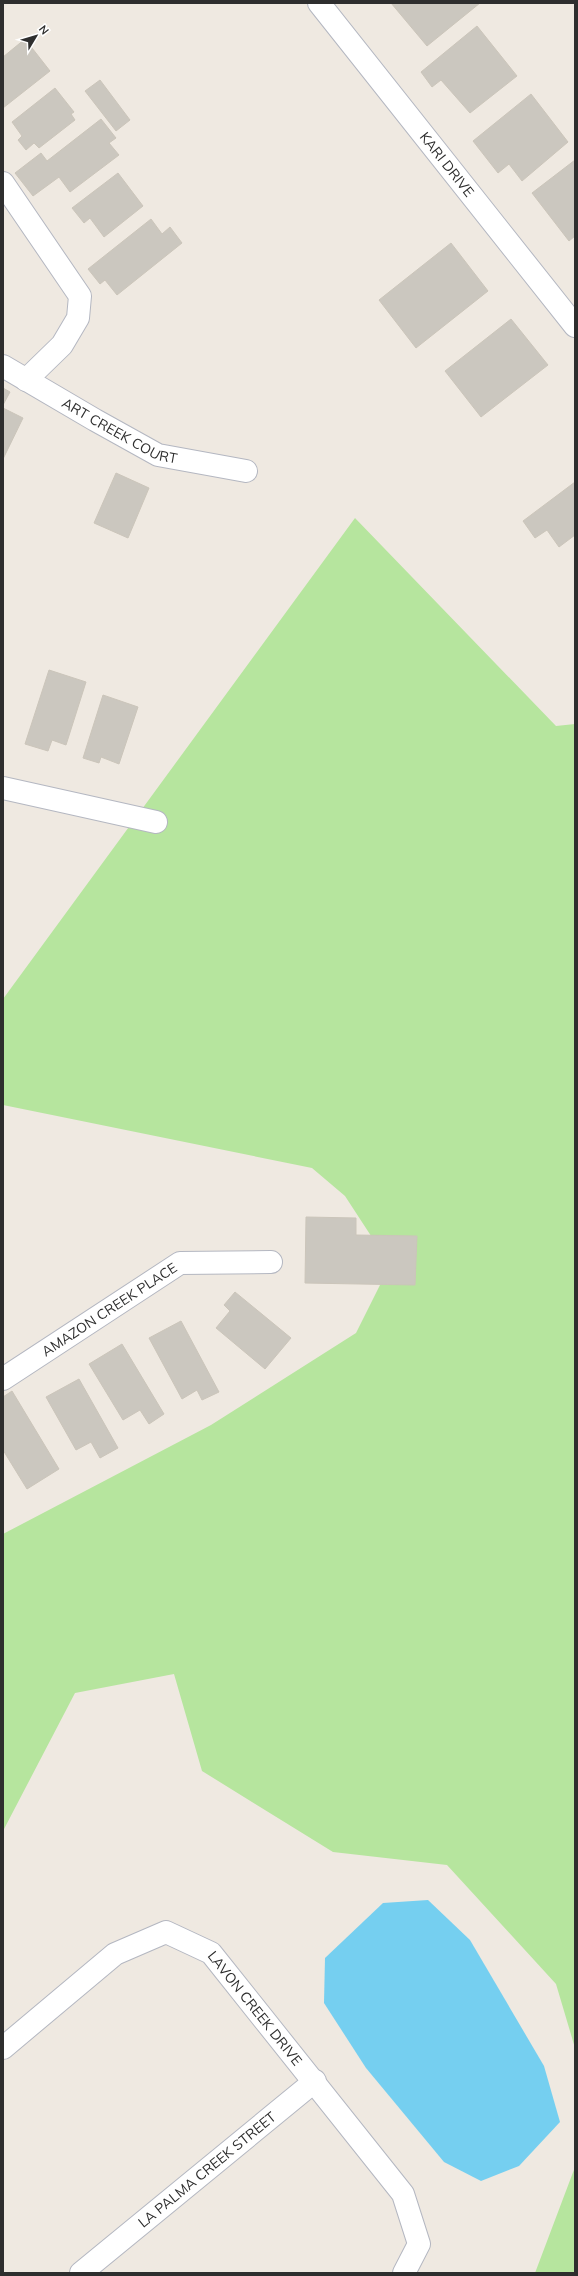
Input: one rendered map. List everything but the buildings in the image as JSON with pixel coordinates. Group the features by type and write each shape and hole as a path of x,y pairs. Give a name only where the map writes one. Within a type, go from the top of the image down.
{"street":[{"name":"KARI DRIVE","path":"319,3 575,326"},
{"path":"3,183 80,296 78,318 62,345 26,380"},
{"name":"ART CREEK COURT","path":"3,366 158,455 246,471"},
{"path":"3,788 156,822"},
{"name":"AMAZON CREEK PLACE","path":"3,1379 180,1263 271,1262"},
{"name":"LAVON CREEK DRIVE","path":"3,2048 115,1954 166,1932 211,1953 403,2194 419,2244 404,2273"},
{"name":"LA PALMA CREEK STREET","path":"81,2273 315,2082"}],"green space":[{"path":"355,518 556,726 575,724 575,2048 556,1984 447,1865 333,1852 202,1771 174,1674 75,1693 3,1831 3,1534 211,1425 356,1333 390,1265 345,1196 312,1168 3,1105 3,999"},
{"path":"575,2167 575,2273 535,2273"}],"water":[{"path":"428,1900 470,1940 544,2066 560,2122 519,2166 481,2181 444,2162 366,2068 324,2003 325,1958 383,1903"}]}
